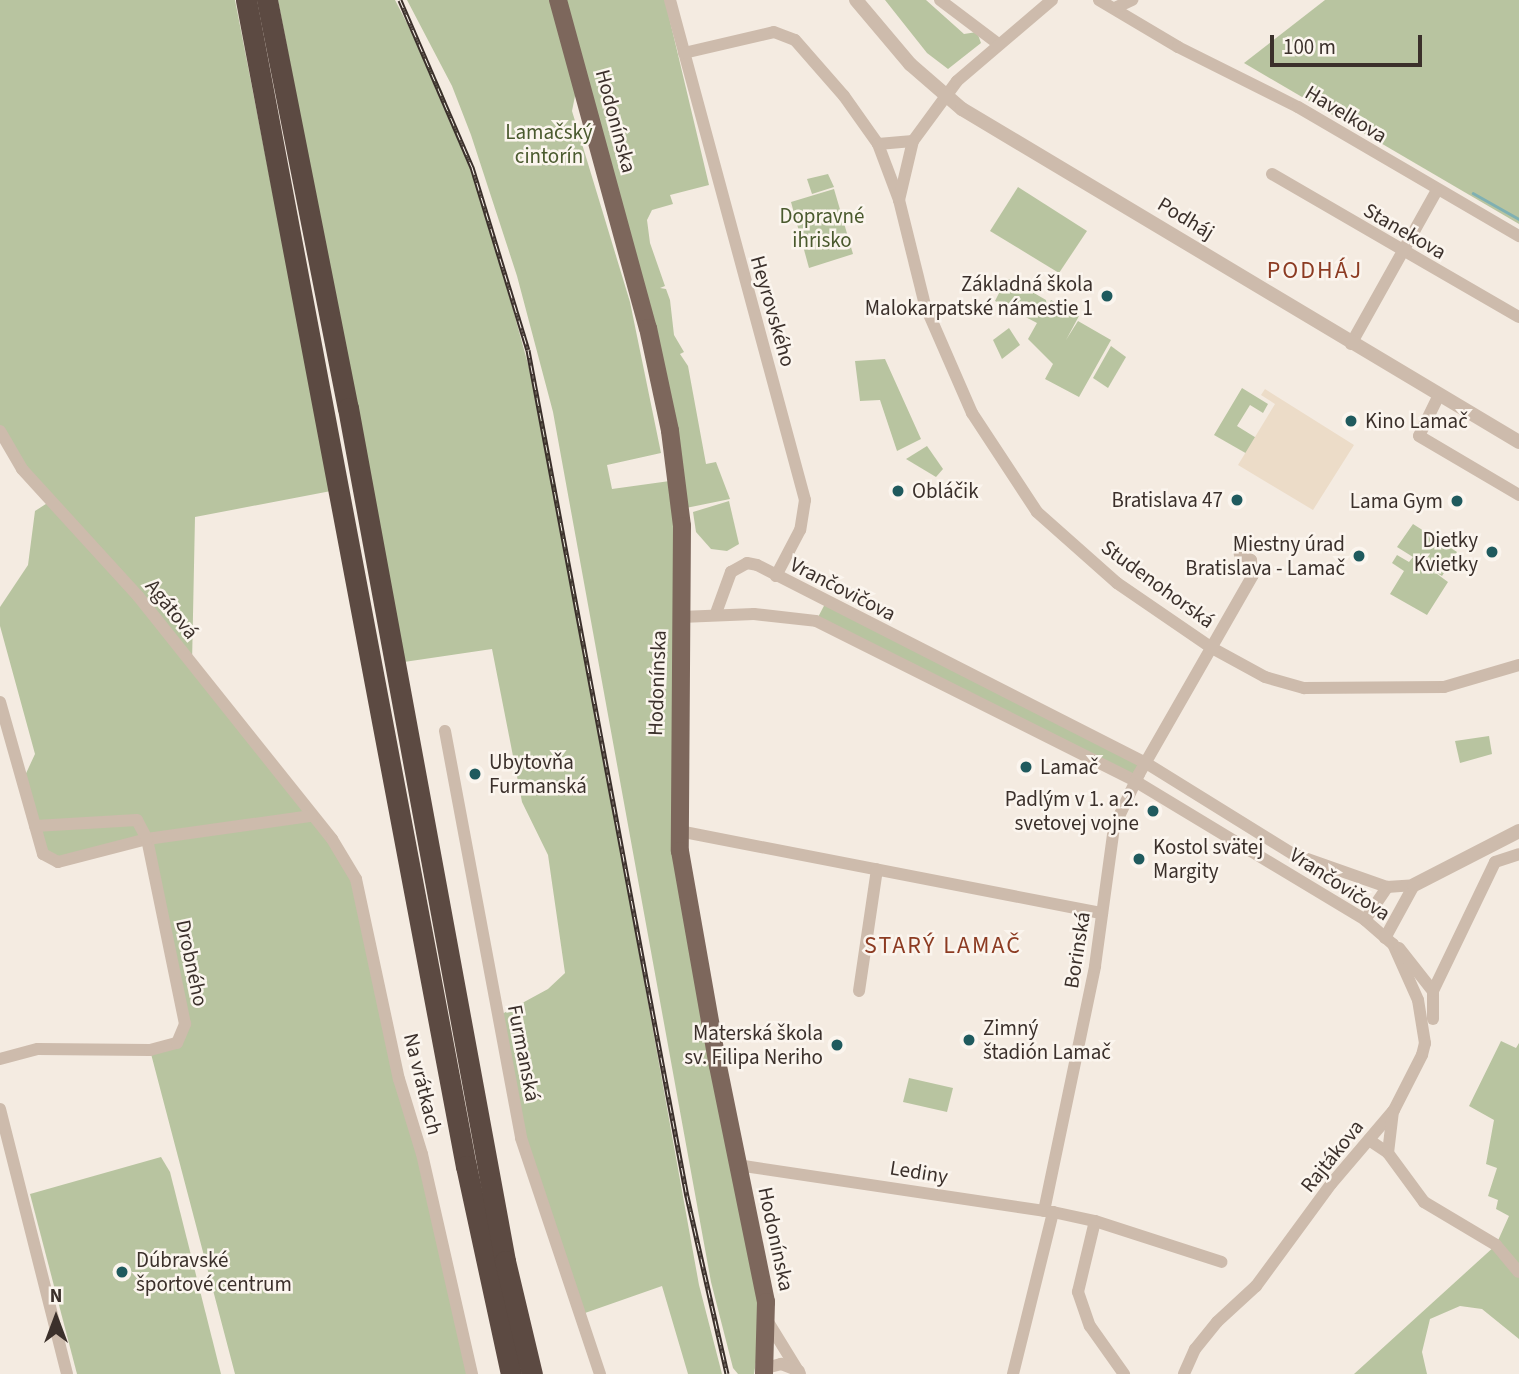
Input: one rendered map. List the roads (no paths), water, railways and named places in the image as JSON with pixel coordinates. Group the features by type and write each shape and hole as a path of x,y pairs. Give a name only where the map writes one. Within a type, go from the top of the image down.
{"highway":[{"path":"247,0 466,1166 511,1374"},
{"path":"267,0 348,408 505,1261 532,1374"}],"main road":[{"name":"Hodonínska","path":"558,0 666,405 682,526 679,831 688,911 768,1322 768,1372"}],"street":[{"name":"Heyrovského","path":"670,0 805,500 800,530 776,576"},
{"name":"Podháj","path":"856,0 891,44 944,95 1438,397 1519,442"},
{"path":"940,0 998,43"},
{"name":"Studenohorská","path":"899,200 913,141 944,95 998,43 1052,0"},
{"name":"Havelkova","path":"1099,0 1117,7 1178,47 1298,107 1436,191 1519,236"},
{"path":"1117,7 1132,0"},
{"name":"Studenohorská","path":"684,53 774,32 795,40 878,144 899,200 925,305 972,413 1037,512 1117,583 1212,648 1265,677 1315,689 1444,687 1519,665"},
{"path":"878,144 913,141"},
{"name":"Stanekova","path":"1272,174 1404,254 1519,317"},
{"path":"1351,344 1404,254 1436,191"},
{"path":"1438,397 1419,436 1519,495"},
{"name":"Agátová","path":"0,431 34,484 138,596 311,816"},
{"name":"Borinská","path":"1013,1374 1048,1212 1102,913 1114,827 1135,780 1254,575 1251,560 1240,554"},
{"name":"Vrančovičova","path":"681,617 716,613 816,621 1135,780 1365,920 1389,941 1414,885 1387,887 1293,854 1146,764 757,565 739,565 731,572 716,613"},
{"path":"0,702 43,854 58,862 146,839 311,816"},
{"name":"Furmanská","path":"445,731 521,1138 600,1374"},
{"name":"Na vrátkach","path":"311,816 332,839 362,892 399,1079 422,1154 472,1374"},
{"path":"35,826 137,820 146,839"},
{"path":"679,831 1102,913"},
{"path":"1414,885 1500,849 1519,831"},
{"name":"Drobného","path":"0,1059 38,1049 130,1051 177,1042 184,1015 146,839"},
{"path":"1500,849 1519,854"},
{"path":"1433,1020 1433,991 1500,849"},
{"path":"859,991 877,869"},
{"path":"1365,920 1387,887"},
{"path":"1389,941 1405,952 1433,991"},
{"name":"Rajtákova","path":"1184,1374 1195,1349 1217,1322 1256,1286 1331,1184 1394,1110 1425,1043 1418,1000 1389,941"},
{"path":"0,1110 67,1374"},
{"path":"1388,1153 1394,1110"},
{"path":"1369,1140 1388,1153 1424,1202 1496,1245 1519,1272"},
{"name":"Lediny","path":"737,1165 1095,1221 1222,1262"},
{"path":"1095,1221 1078,1293 1090,1326 1124,1374"},
{"path":"768,1322 800,1372"},
{"path":"768,1372 781,1364 800,1372"}],"waterway":[{"path":"1473,193 1519,219"}],"railway":[{"path":"400,0 472,167 528,350 687,1196 727,1374"}],"place":[{"name":"Základná škola Malokarpatské námestie 1","path":"1107,296"},
{"name":"Kino Lamač","path":"1351,421"},
{"name":"Obláčik","path":"898,491"},
{"name":"Bratislava 47","path":"1237,500"},
{"name":"Lama Gym","path":"1457,501"},
{"name":"Dietky Kvietky","path":"1492,552"},
{"name":"Miestny úrad Bratislava - Lamač","path":"1359,556"},
{"name":"Lamač","path":"1026,767"},
{"name":"Ubytovňa Furmanská","path":"475,774"},
{"name":"Padlým v 1. a 2. svetovej vojne","path":"1153,811"},
{"name":"Kostol svätej Margity","path":"1139,859"},
{"name":"Zimný štadión Lamač","path":"969,1040"},
{"name":"Materská škola sv. Filipa Neriho","path":"837,1045"},
{"name":"Dúbravské športové centrum","path":"122,1272"}],"district":[{"name":"PODHÁJ","path":"1315,271"},
{"name":"STARÝ LAMAČ","path":"943,946"}],"park label":[{"name":"Lamačský cintorín","path":"549,144"},
{"name":"Dopravné ihrisko","path":"822,228"}]}
